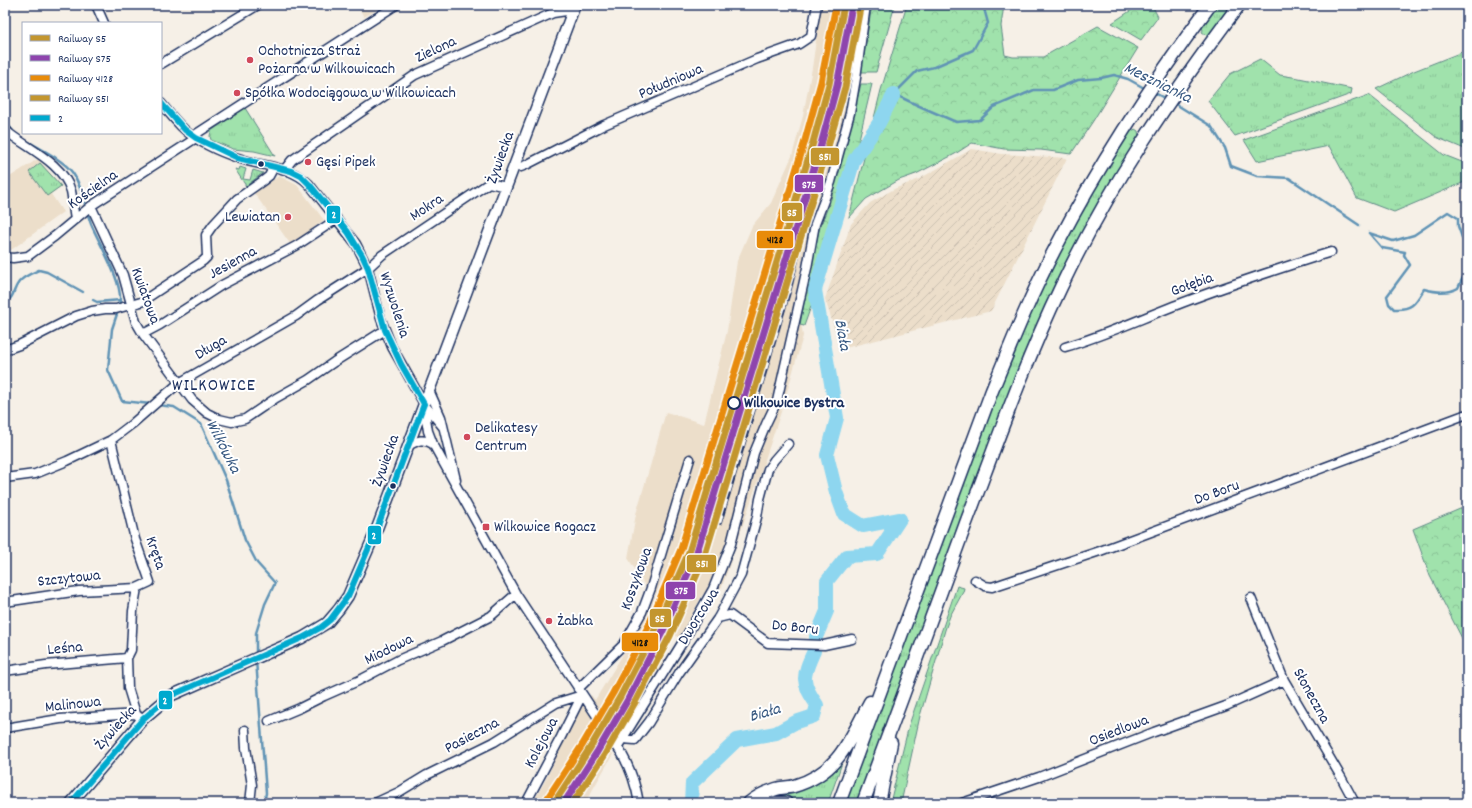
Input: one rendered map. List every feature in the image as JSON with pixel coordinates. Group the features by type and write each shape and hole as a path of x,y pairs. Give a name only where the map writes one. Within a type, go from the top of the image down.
{"highway":[{"path":"839,803 991,393 1042,276 1066,227 1130,118 1210,5"},
{"path":"863,803 1012,400 1061,287 1089,231 1149,131 1209,44 1239,5"},
{"path":"749,803 762,795 777,789 794,786 805,782 828,768 839,757 889,667"},
{"path":"879,803 900,704"},
{"path":"772,803 786,803"}],"main road":[{"name":"Żywiecka","path":"71,803 139,717 170,696 302,638 320,628 330,620 343,604 355,583 376,531 574,8"}],"street":[{"path":"96,5 104,22"},
{"path":"162,63 258,5"},
{"name":"Kościelna","path":"5,257 13,258 28,256 91,206 396,5"},
{"name":"Południowa","path":"514,165 521,167 526,165 604,126 757,59 799,44 811,36 816,5"},
{"path":"620,743 684,640 713,589 726,559 737,523 754,453 777,401 807,268 815,224 831,182 850,113 866,5"},
{"name":"Zielona","path":"285,170 292,160 415,75 553,13 574,8"},
{"name":"Wyzwolenia","path":"162,105 185,130 195,137 238,158 285,170 306,180 338,219 356,244 368,268 385,330 401,364 424,404 443,427"},
{"path":"5,129 14,138 54,165 65,178 70,190 77,217"},
{"path":"5,350 19,345 76,316 105,308 130,306 141,302 203,261 207,257 206,235 213,225 237,199 269,176 274,168"},
{"name":"Mokra","path":"368,268 382,255 489,183 506,187"},
{"name":"Kwiatowa","path":"91,206 123,275 130,306 136,322 143,334 192,400 207,413 219,419 232,422 245,419 385,330"},
{"name":"Jesienna","path":"143,334 160,325 222,284 296,246 338,219"},
{"name":"Gołębia","path":"1065,347 1110,332 1244,280 1331,252"},
{"name":"Długa","path":"5,478 35,474 67,462 111,440 150,410 179,383 296,316 368,268"},
{"name":"Wyzwolenia","path":"429,390 441,417 459,491"},
{"name":"Wyzwolenia","path":"424,404 428,431 433,444 516,594 580,692 620,743 637,788 639,803"},
{"name":"Do Boru","path":"975,580 985,586 992,587 1058,566 1379,448 1467,414"},
{"name":"Kręta","path":"111,440 135,539 150,582 137,588 130,650 127,658 128,688 139,717"},
{"path":"408,446 418,440 426,440 433,444"},
{"name":"Dworcowa","path":"620,743 635,740 649,722 679,672 718,618 743,570 768,469 788,444"},
{"name":"Koszykowa","path":"580,692 624,644 642,612 651,588 690,460"},
{"name":"Szczytowa","path":"5,602 79,591 137,588"},
{"name":"Miodowa","path":"269,721 300,708 398,660 442,641 491,616 516,594"},
{"name":"Słoneczna","path":"1251,598 1284,680 1355,803"},
{"name":"Do Boru","path":"718,618 730,615 768,643 824,645 852,639"},
{"name":"Leśna","path":"5,671 46,665 127,658"},
{"name":"Osiedlowa","path":"962,803 1039,777 1154,732 1226,706 1284,680"},
{"name":"Pasieczna","path":"375,803 399,792 440,768 494,742 556,703 580,692"},
{"name":"Kolejowa","path":"526,803 561,737 580,692"},
{"name":"Malinowa","path":"5,728 60,719 139,717"},
{"path":"245,730 246,748 252,785 250,803"}],"shaded area":[{"path":"357,5 385,5 364,17"},
{"path":"821,5 861,5 851,82 835,156 815,216 800,273 797,294 803,336 783,406 722,587 703,594 679,638 675,635 662,656 666,659 608,748 613,754 585,803 533,803 580,707 591,695 595,700 633,638 656,593 647,589 628,558 636,514 666,412 704,424 727,331 737,261 752,226 771,203 792,156 803,116 812,68"},
{"path":"972,149 1002,154 1067,158 991,311 841,349 825,299 851,224 870,203 894,189 919,179"},
{"path":"38,159 62,186 51,194 63,212 7,253 5,252 5,180"},
{"name":"Lewiatan","path":"279,176 297,185 324,220 291,245 254,193"}],"green space":[{"path":"872,5 895,5 876,72 861,72"},
{"path":"907,5 1004,5 1001,26 1005,55 1013,57 1043,57 1098,26 1138,48 1071,154 1041,150 1004,149 972,143 955,154 916,174 899,180 866,199 849,218 881,90"},
{"path":"1152,5 1158,17 1141,40 1112,23 1133,9 1145,8"},
{"path":"1216,5 1231,5 1208,36 1202,32 1203,30 1201,25"},
{"path":"1467,50 1467,150 1436,137 1376,89 1414,71"},
{"path":"1260,59 1280,75 1352,89 1351,94 1235,136 1208,101 1230,74"},
{"path":"861,84 872,84 830,253 804,326 800,325 809,273 819,230 831,199"},
{"path":"1369,95 1444,155 1467,164 1467,181 1394,212 1357,198 1329,146 1257,161 1244,140"},
{"path":"245,108 275,156 254,151 233,149 211,140 211,131"},
{"path":"1135,129 1138,131 1139,137 1078,242 858,803 845,803 977,445 1016,345 1051,268 1073,226 1129,130"},
{"path":"40,163 61,186 47,196 29,172"},
{"path":"240,167 246,169 243,179 250,180 253,170 263,173 246,186 235,169 239,170"},
{"path":"1467,506 1467,648 1430,576 1413,529"},
{"path":"957,586 964,588 963,592 950,616 945,630 920,716 901,803 890,803 909,725"},
{"path":"843,760 828,803 802,803 781,796 800,790 822,779"}],"waterway":[{"name":"Mesznianka","path":"983,5 988,23 973,50 934,67 917,71 894,94 956,122 980,120 994,107 1034,90 1053,90 1078,80 1114,75 1128,79 1146,89"},
{"name":"Mesznianka","path":"1153,92 1166,99"},
{"name":"Biała","path":"816,637 827,611 827,581 847,556 877,554 900,519 863,526 844,514 836,492 827,455 837,418 815,290 854,160 879,123 894,94"},
{"name":"Mesznianka","path":"1174,103 1211,126 1225,148 1231,166 1257,176 1289,178 1359,225"},
{"name":"Wilkówka","path":"5,121 12,130"},
{"name":"Wilkówka","path":"29,142 63,163 75,177 81,190 91,224 111,265 119,288 119,306"},
{"name":"Mesznianka","path":"1369,233 1393,241 1414,235 1448,212 1458,218 1458,226 1464,243 1467,243"},
{"path":"1369,233 1382,248 1405,252 1404,255 1410,265 1387,296 1389,304 1394,309 1409,307 1418,299 1424,289 1441,292 1454,290 1458,288 1465,273 1467,274"},
{"path":"5,303 11,298 21,280 39,270 47,272 83,292"},
{"path":"93,300 97,302 121,300"},
{"name":"Wilkówka","path":"118,311 112,329 108,370 122,401 151,404"},
{"name":"Wilkówka","path":"158,405 174,407 201,424 226,480 245,540 257,563 275,583 265,604 256,633 256,655"},
{"name":"Biała","path":"691,803 692,783 737,740 776,733 796,722 814,716 817,705 808,691 805,679 805,673 814,651"},
{"name":"Wilkówka","path":"256,660 266,793 264,803"}],"railway":[{"path":"720,523 790,289 813,195 828,117"}],"rail line":[{"name":"4128","path":"547,799 583,744 613,693 648,627 681,549 804,144 821,82 836,5"},
{"name":"S5","path":"554,803 590,748 620,697 655,630 689,552 812,146 829,84 844,5"},
{"name":"S75","path":"564,803 597,752 627,701 662,633 696,555 820,148 837,85 852,6"},
{"name":"S51","path":"573,803 604,756 634,704 670,636 704,558 845,87 860,8"}],"transit line":[{"name":"2","path":"162,104 185,130 196,138 238,158 291,171 301,176 309,184 348,232 362,255 368,268 385,330 401,364 424,404"},
{"name":"2","path":"71,803 143,719 170,696 302,638 320,628 330,620 348,596 376,531 424,404"}],"place":[{"name":"Ochotnicza Straż Pożarna w Wilkowicach","path":"250,60"},
{"name":"Spółka Wodociągowa w Wilkowicach","path":"237,93"},
{"name":"Gęsi Pipek","path":"308,162"},
{"name":"Lewiatan","path":"288,217"},
{"name":"Wilkowice Bystra","path":"734,403"},
{"name":"Delikatesy Centrum","path":"467,437"},
{"name":"Wilkowice Rogacz","path":"486,527"},
{"name":"Żabka","path":"549,621"}],"district":[{"name":"WILKOWICE","path":"214,386"}]}
